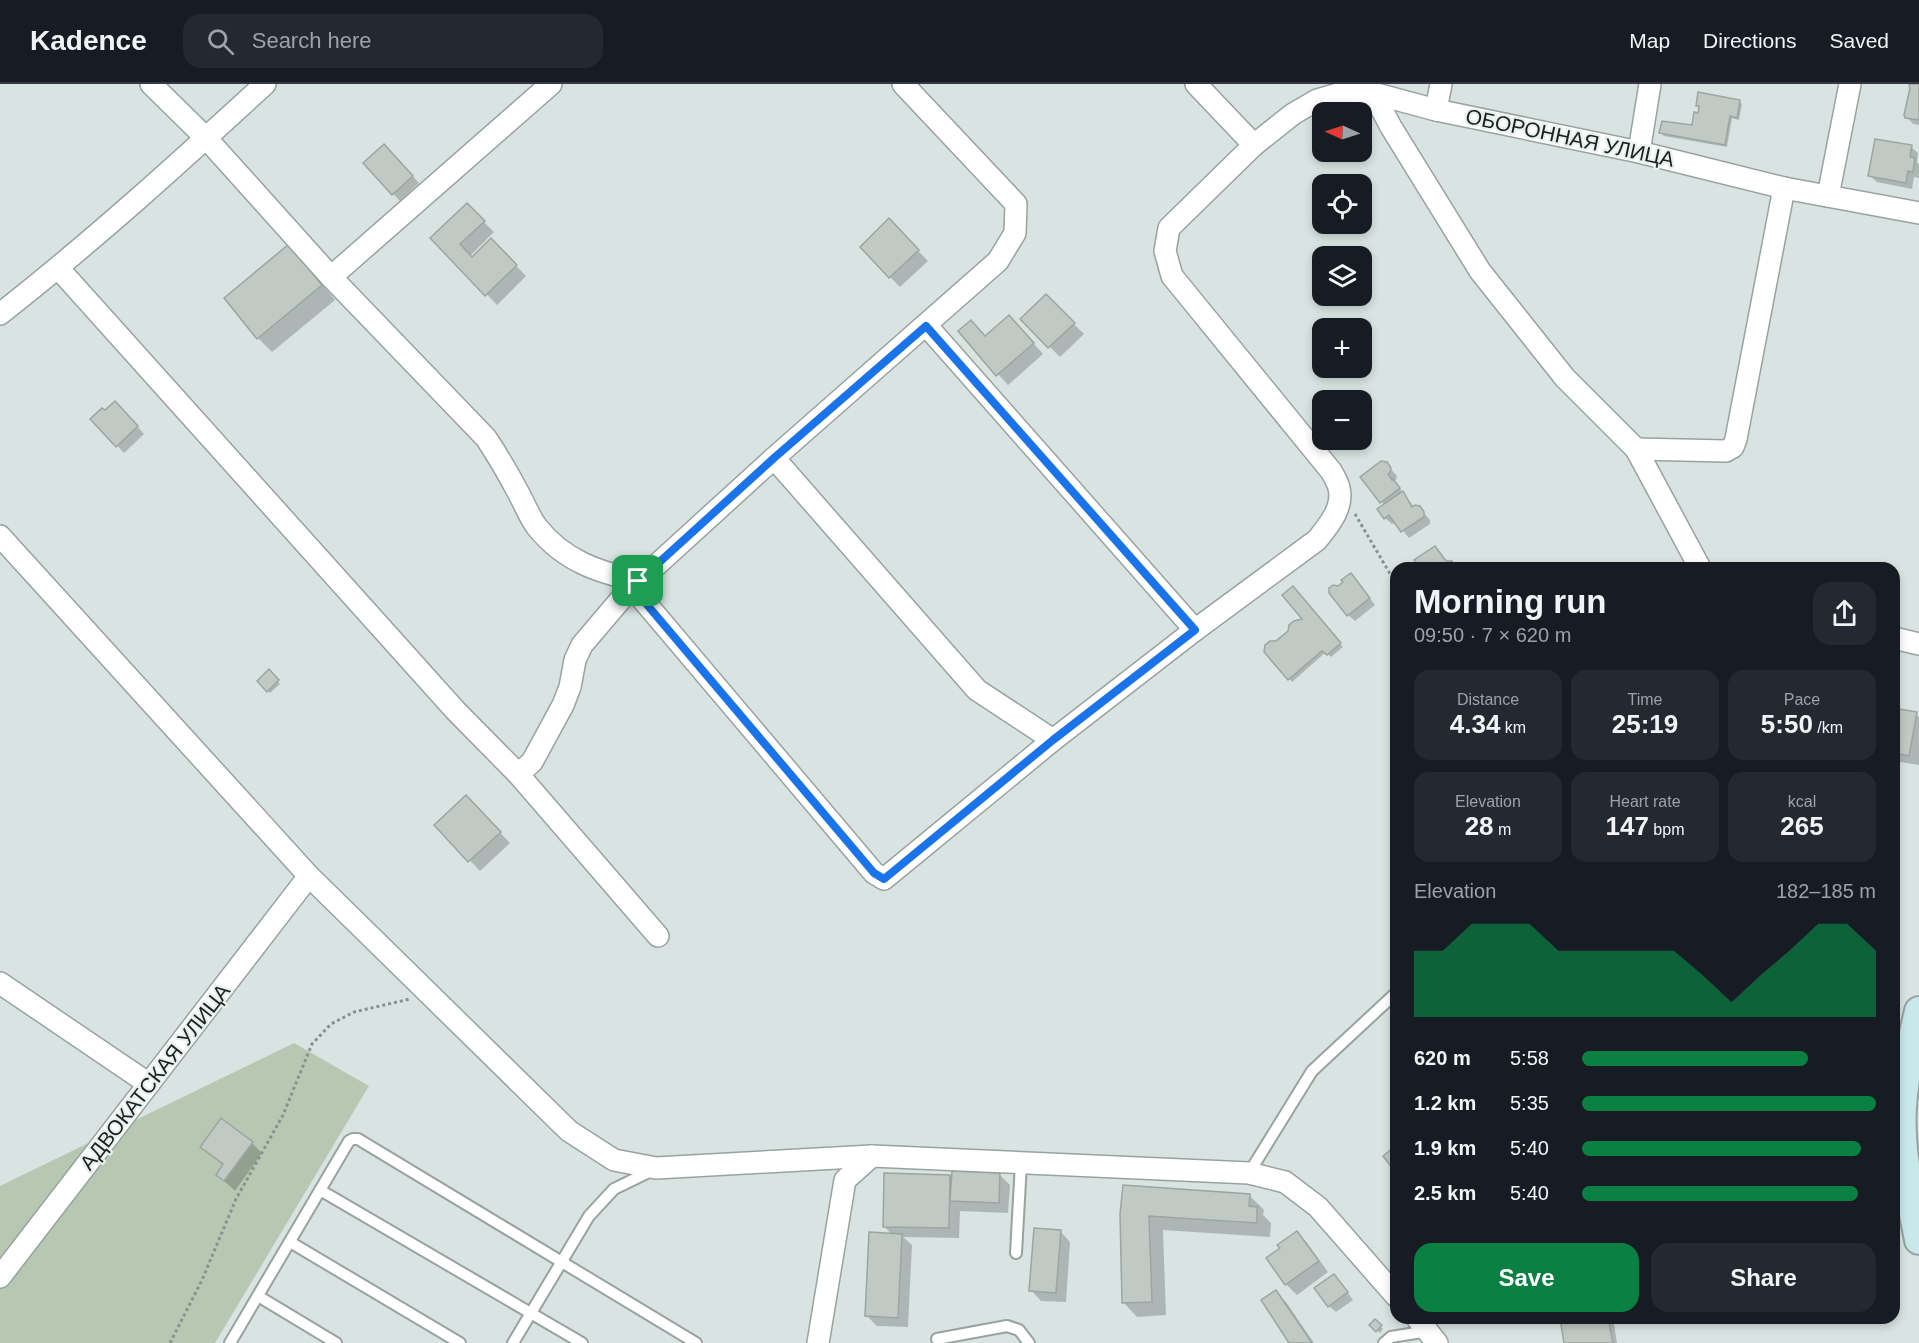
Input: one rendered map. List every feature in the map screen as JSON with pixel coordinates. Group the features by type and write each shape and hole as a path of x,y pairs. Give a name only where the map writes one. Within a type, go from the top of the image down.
{"main road":[{"path":"1919,1011 1909,1053 1902,1107 1911,1163 1919,1240"}],"street":[{"path":"151,84 207,139 331,277 486,438 536,526 553,544 580,563 635,584 874,873 884,879 1053,740 1195,630 1317,540 1339,507 1340,489"},
{"path":"0,314 59,269 207,139 265,84"},
{"path":"331,277 551,84"},
{"path":"518,774 532,762 562,705 570,687 575,660 582,645 635,584 998,261 1015,233 1016,204 903,84"},
{"path":"1196,84 1254,145"},
{"path":"1436,110 1441,84"},
{"path":"1639,152 1650,84"},
{"path":"1828,196 1850,84"},
{"name":"ОБОРОННАЯ УЛИЦА","path":"1340,489 1331,471 1172,276 1165,251 1169,228 1254,145 1293,114 1342,88 1639,152 1784,188 1919,213"},
{"path":"1373,93 1391,127 1480,271 1565,378 1636,449 1697,562"},
{"path":"1636,449 1726,451 1732,447 1736,439 1784,188"},
{"path":"59,269 455,710 518,774 658,936"},
{"path":"926,326 1195,630"},
{"path":"774,458 977,690 1053,740"},
{"path":"0,536 309,876 569,1131 614,1160 656,1168 872,1156 1249,1173 1285,1182 1318,1207 1390,1289"},
{"path":"1900,639 1919,644"},
{"name":"АДВОКАТСКАЯ УЛИЦА","path":"0,1277 309,876"},
{"path":"0,983 149,1084"},
{"path":"818,1343 845,1180 872,1156"}],"lane":[{"path":"1249,1173 1312,1071 1390,999"},
{"path":"230,1343 349,1141 353,1139 696,1343"},
{"path":"1016,1254 1021,1163"},
{"path":"513,1343 589,1216 614,1189 656,1168"},
{"path":"320,1190 582,1343"},
{"path":"290,1242 460,1343"},
{"path":"258,1296 336,1343"},
{"path":"937,1339 1007,1326 1019,1330 1029,1343"},
{"path":"1384,1343 1391,1337 1428,1331"}],"path":[{"path":"1340,489 1390,574"},
{"path":"170,1343 202,1280 236,1199 283,1114 312,1044 331,1024 354,1012 405,1001 427,991"}],"green space":[{"path":"294,1043 369,1086 215,1343 0,1343 0,1186"}],"building":[{"path":"1909,84 1919,84 1919,120 1905,118 1904,115"},
{"path":"1698,92 1740,100 1737,118 1730,116 1725,145 1659,133 1662,121 1692,125 1694,112 1698,113 1699,106 1696,106"},
{"path":"1875,139 1912,145 1910,157 1915,158 1913,172 1908,171 1906,183 1868,176"},
{"path":"384,144 413,176 392,195 363,163"},
{"path":"467,203 485,221 460,244 472,257 491,238 517,265 485,296 430,238"},
{"path":"889,218 919,250 889,278 860,247"},
{"path":"289,244 322,285 257,339 224,298"},
{"path":"1046,294 1075,323 1048,348 1020,319"},
{"path":"1009,315 1034,343 996,376 958,331 971,320 985,336"},
{"path":"115,401 138,426 116,447 90,419 102,408 105,410"},
{"path":"1381,461 1387,462 1391,468 1388,474 1400,488 1380,503 1360,477"},
{"path":"1403,491 1412,507 1420,506 1424,517 1401,532 1389,515 1384,519 1377,509"},
{"path":"1435,546 1446,561 1452,562 1416,562 1414,560"},
{"path":"1351,573 1370,598 1347,616 1329,593 1329,588 1333,585 1338,586 1343,582 1341,580"},
{"path":"1293,586 1341,643 1327,655 1322,651 1288,680 1264,652 1265,645 1270,641 1276,641 1288,631 1289,625 1302,619 1282,595"},
{"path":"269,669 279,680 267,692 257,681"},
{"path":"1900,709 1917,712 1909,756 1900,754"},
{"path":"466,795 501,832 468,862 434,825"},
{"path":"221,1118 253,1142 224,1181 216,1175 223,1164 200,1147"},
{"path":"1390,1150 1390,1165 1383,1156"},
{"path":"952,1171 1000,1173 999,1203 950,1201"},
{"path":"884,1173 950,1175 949,1228 883,1227"},
{"path":"1123,1185 1250,1194 1249,1206 1257,1207 1257,1223 1149,1216 1152,1302 1122,1303 1120,1214"},
{"path":"1034,1228 1061,1230 1056,1293 1029,1291"},
{"path":"1297,1231 1319,1261 1285,1285 1266,1258 1280,1248 1277,1245"},
{"path":"869,1232 902,1234 898,1318 865,1316"},
{"path":"1334,1274 1348,1292 1328,1307 1314,1288"},
{"path":"1276,1290 1312,1343 1289,1343 1261,1300"},
{"path":"1375,1319 1382,1325 1376,1332 1369,1325"},
{"path":"1561,1324 1609,1324 1613,1343 1564,1343"}],"route":[{"path":"926,326 1195,630 1053,740 884,879 874,873 632,587 638,581 774,458 926,326"}]}
